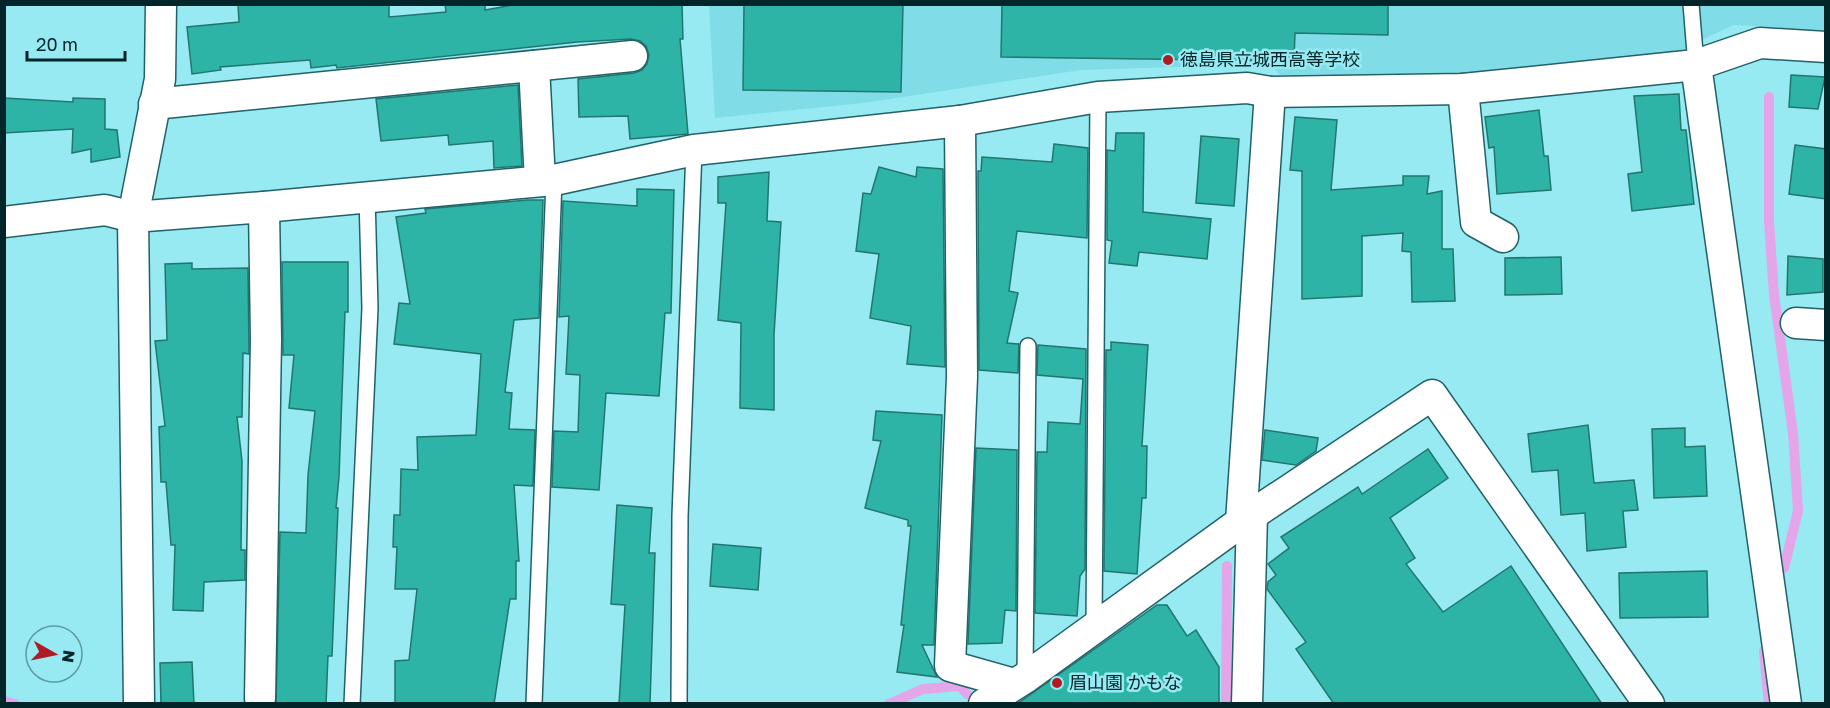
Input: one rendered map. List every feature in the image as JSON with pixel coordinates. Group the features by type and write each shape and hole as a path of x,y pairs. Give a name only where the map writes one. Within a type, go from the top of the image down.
{"street":[{"path":"140,704 133,217 160,78 161,4"},
{"path":"4,222 105,210 133,217 547,181 694,150 960,121 1098,97 1247,88 1270,92 1463,89 1696,65 1760,43 1826,47"},
{"path":"154,104 632,56"},
{"path":"1696,65 1786,704"},
{"path":"534,66 547,181"},
{"path":"1463,89 1476,222 1503,237"},
{"path":"1247,704 1246,519 1270,92"},
{"path":"960,121 962,377 950,666 1020,681"},
{"path":"260,699 266,339 264,207"},
{"path":"1796,323 1826,325"},
{"path":"984,704 1020,681 1246,519 1432,395 1649,704"}],"lane":[{"path":"1691,4 1696,65"},
{"path":"1094,628 1098,97"},
{"path":"679,704 681,504 694,150"},
{"path":"534,704 547,181"},
{"path":"352,704 370,308 367,196"},
{"path":"1020,681 1028,346"}],"shaded area":[{"name":"徳島県立城西高等学校","path":"1825,4 1826,30 1733,25 1669,56 1485,72 1280,75 1270,64 1081,70 863,103 715,118 709,5"}],"building":[{"path":"238,4 389,4 389,17 446,12 445,4 485,4 485,10 518,4 682,4 683,39 680,39 688,134 630,139 628,116 579,117 578,79 634,73 642,70 647,64 649,55 646,46 640,41 631,39 577,42 337,68 336,65 311,68 310,60 220,67 221,70 192,74 187,27 239,22"},
{"path":"744,4 903,4 901,92 743,90"},
{"path":"1002,4 1388,4 1388,35 1295,33 1294,61 1001,57"},
{"path":"1791,75 1825,77 1818,109 1789,107"},
{"path":"518,85 522,166 494,168 493,141 449,145 448,135 381,141 376,99"},
{"path":"1679,94 1681,130 1686,130 1694,204 1632,211 1628,174 1642,172 1634,96"},
{"path":"4,98 73,102 73,98 105,99 105,129 117,130 120,157 91,162 91,149 72,153 73,129 4,133"},
{"path":"1539,110 1544,156 1548,156 1551,190 1497,194 1494,147 1489,148 1485,117"},
{"path":"1295,117 1337,120 1331,190 1403,185 1403,176 1429,176 1427,194 1442,191 1442,249 1453,249 1455,301 1412,302 1411,252 1402,251 1403,233 1362,236 1362,296 1302,299 1302,171 1290,170"},
{"path":"1116,133 1144,133 1143,212 1211,219 1207,259 1139,252 1137,266 1109,263 1112,241 1107,240 1107,150 1115,151"},
{"path":"1201,136 1239,139 1234,206 1196,203"},
{"path":"1054,144 1088,148 1087,238 1017,231 1009,291 1018,293 1007,343 1019,344 1018,373 979,370 978,171 981,171 982,157 1052,162"},
{"path":"1795,145 1826,149 1826,199 1789,194"},
{"path":"879,167 916,177 917,167 943,169 945,367 907,364 911,326 870,318 879,254 856,251 863,193 871,194"},
{"path":"769,172 767,221 781,222 774,335 774,410 740,408 741,323 718,320 726,203 718,203 718,177"},
{"path":"637,189 674,190 671,313 665,313 659,396 606,393 599,490 552,487 554,431 578,432 580,375 566,374 569,316 559,317 563,201 637,206"},
{"path":"543,200 539,318 514,320 505,392 512,393 509,429 535,430 533,486 514,485 519,561 516,561 516,599 510,599 494,704 395,704 395,661 409,660 417,589 395,589 397,547 393,547 394,515 400,515 401,469 418,470 417,437 476,435 481,354 394,344 399,303 410,304 396,217 426,213 425,209"},
{"path":"1788,256 1823,259 1823,292 1787,295"},
{"path":"1561,257 1562,294 1505,295 1505,258"},
{"path":"282,262 348,262 348,312 345,312 332,656 328,656 326,704 276,704 280,532 306,533 308,475 315,411 289,408 294,355 283,355"},
{"path":"192,263 192,269 248,268 249,354 243,353 242,417 237,417 242,461 241,550 245,550 245,580 204,582 203,611 173,610 175,545 171,545 166,482 161,482 159,427 165,426 155,341 167,340 165,264"},
{"path":"1111,342 1148,345 1142,446 1147,446 1146,498 1142,498 1137,574 1104,571 1106,350 1111,350"},
{"path":"1038,345 1086,349 1085,569 1080,576 1077,616 1035,613 1037,452 1047,452 1048,422 1080,424 1083,379 1037,375"},
{"path":"876,411 942,415 934,645 922,645 937,677 897,672 904,625 901,625 911,526 908,526 908,520 865,508 881,441 873,440"},
{"path":"1588,425 1594,483 1634,480 1638,510 1623,511 1626,547 1587,551 1585,513 1561,515 1558,470 1532,472 1528,434"},
{"path":"1685,428 1685,447 1705,446 1707,496 1654,498 1652,429"},
{"path":"1265,430 1318,438 1316,451 1296,465 1262,460"},
{"path":"976,448 1017,450 1016,611 1005,610 1002,643 968,644"},
{"path":"1428,449 1448,478 1390,518 1415,558 1406,564 1443,612 1511,566 1602,704 1334,704 1296,649 1306,642 1267,589 1268,582 1276,575 1268,564 1289,548 1281,537 1358,487 1362,494"},
{"path":"617,505 652,508 649,553 655,553 650,704 619,704 625,605 611,604"},
{"path":"713,544 761,548 758,590 710,586"},
{"path":"1707,571 1708,617 1620,618 1619,573"},
{"path":"1157,605 1167,605 1187,636 1196,630 1219,667 1219,704 1017,704"},
{"path":"192,662 194,704 161,704 160,663"}],"waterway":[{"path":"1769,97 1769,222 1774,295 1793,433 1798,511 1784,568"},
{"path":"1226,704 1227,566"},
{"path":"1764,651 1769,704"},
{"path":"889,704 923,689 960,686 967,694"},
{"path":"4,701 15,704"}],"place":[{"name":"徳島県立城西高等学校","path":"1168,60"},
{"name":"眉山園 かもな","path":"1057,683"}]}
